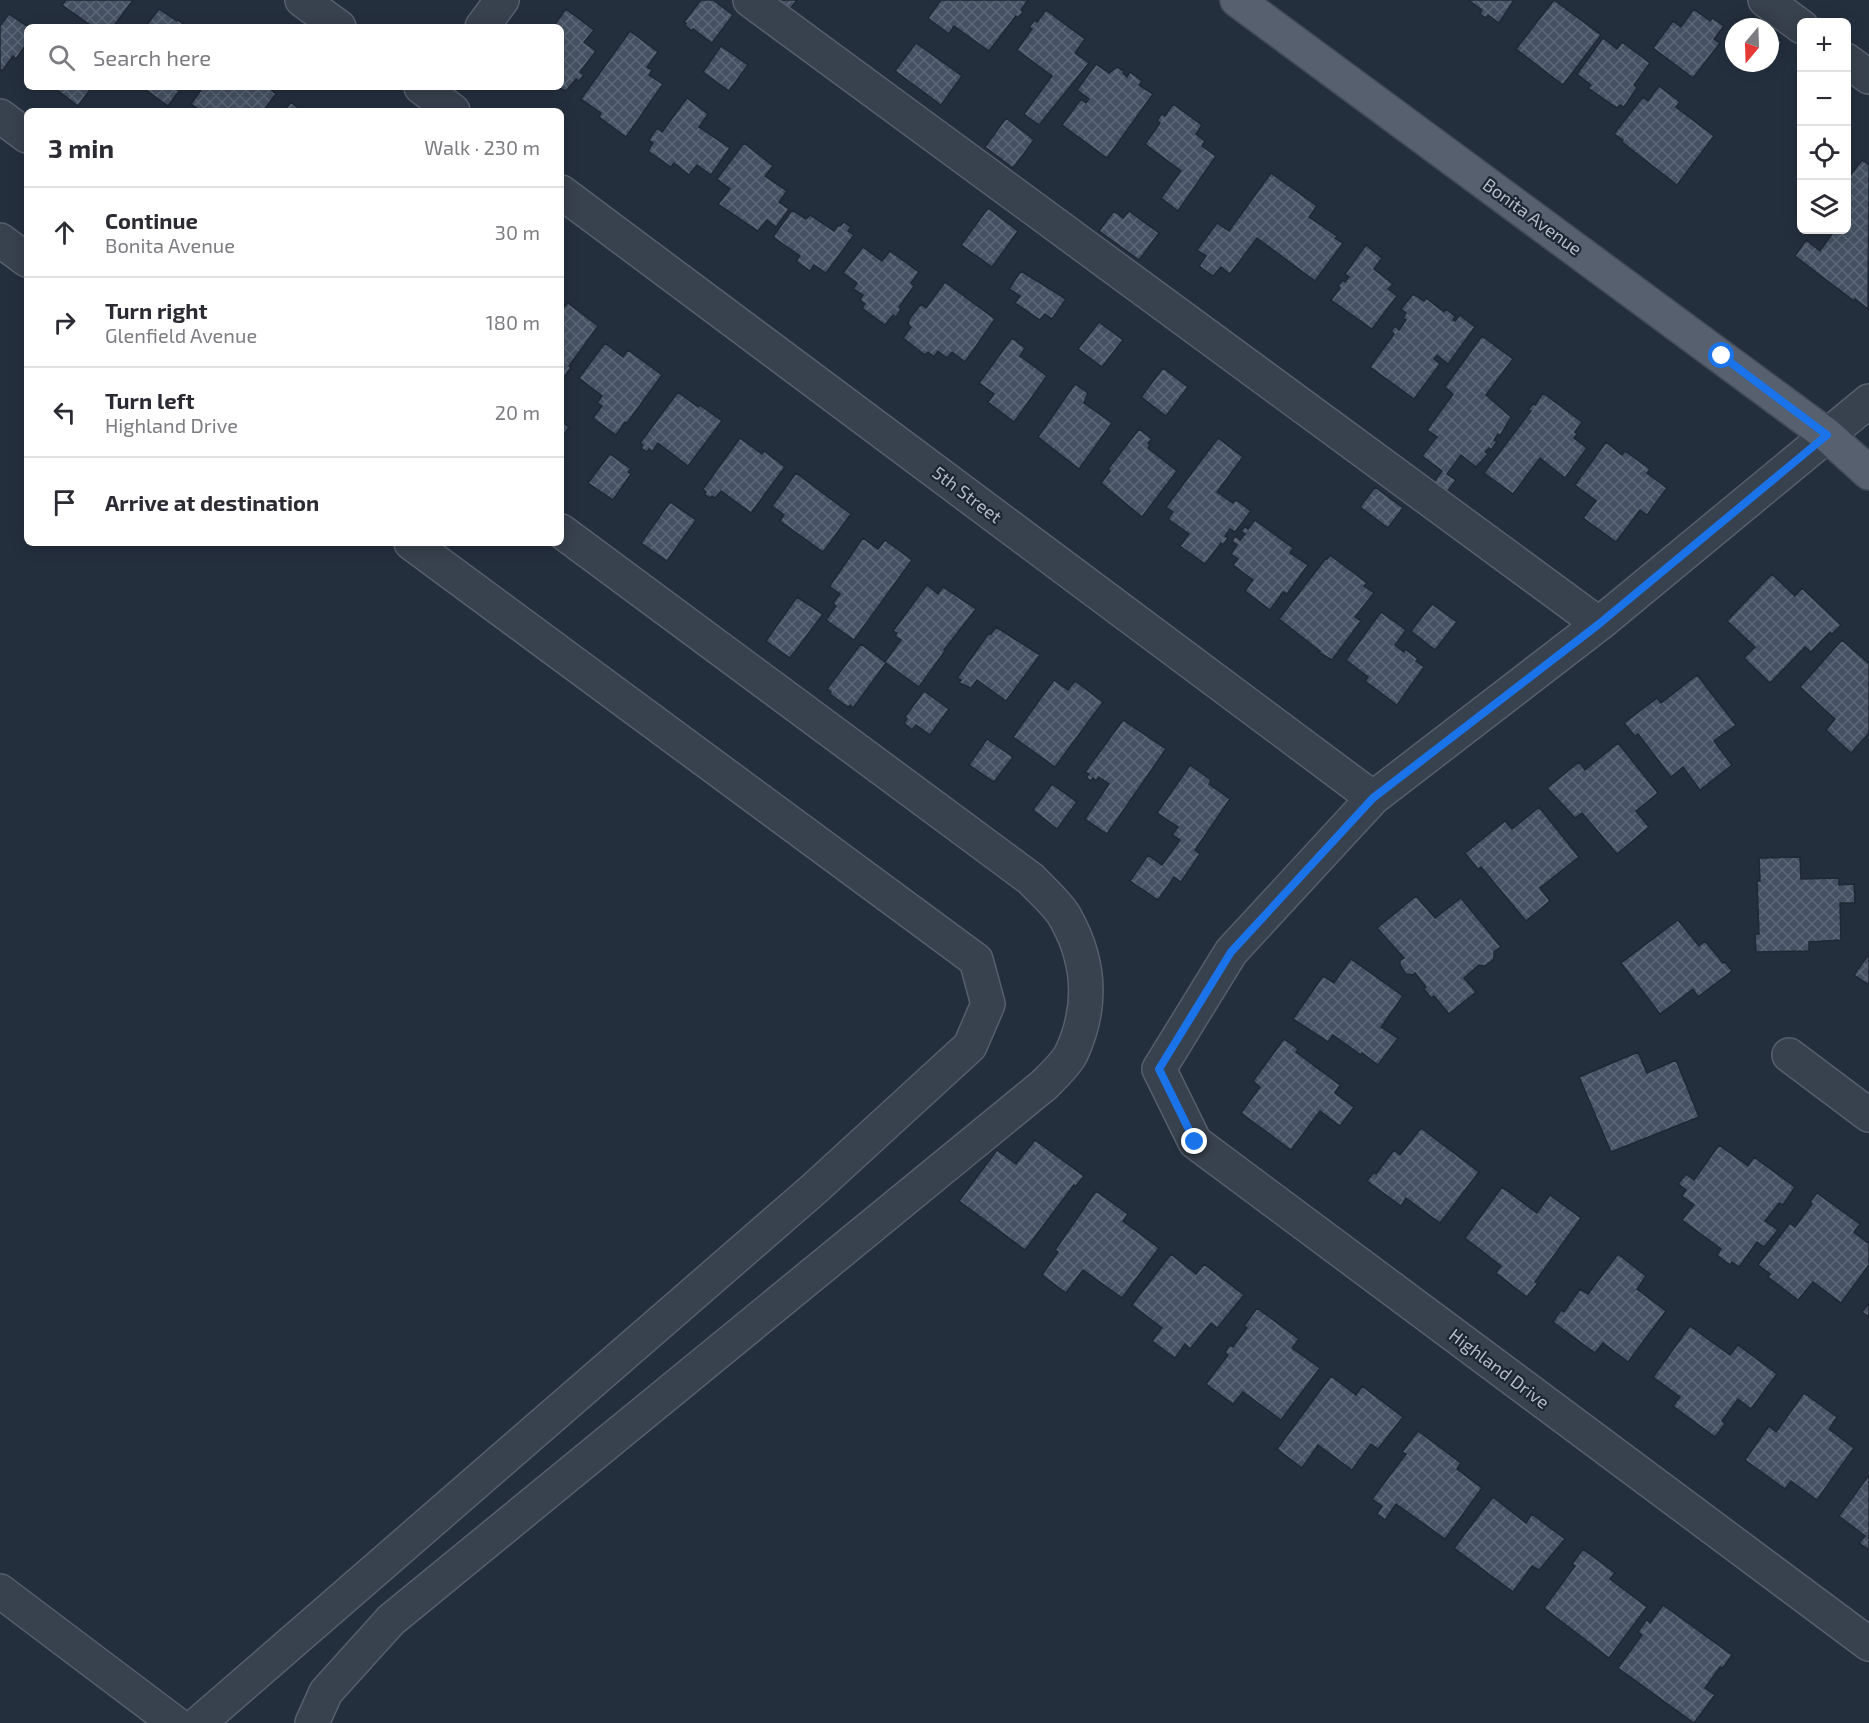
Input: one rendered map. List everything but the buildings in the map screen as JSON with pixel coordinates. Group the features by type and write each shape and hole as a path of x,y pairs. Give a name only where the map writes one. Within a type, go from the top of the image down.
{"main road":[{"name":"Bonita Avenue","path":"1237,0 1827,435 1869,473"}],"street":[{"path":"302,0 335,24"},
{"path":"484,24 502,0"},
{"path":"750,0 1599,624"},
{"path":"1765,0 1797,23"},
{"path":"1851,64 1869,77"},
{"path":"0,116 24,134"},
{"name":"5th Street","path":"564,194 1373,798"},
{"path":"0,240 24,258"},
{"path":"1373,798 1599,624 1869,401"},
{"path":"312,1723 326,1692 391,1620 1044,1085 1070,1055 1082,1020 1088,986 1081,954 1064,916 1031,879 564,533"},
{"path":"199,1723 814,1189 970,1046 988,1004 976,960 415,546"},
{"name":"Highland Drive","path":"1373,798 1231,952 1159,1069 1195,1142 1869,1644"},
{"path":"1789,1055 1869,1115"},
{"path":"0,1591 175,1723"}],"route":[{"path":"1195,1142 1159,1069 1231,952 1373,798 1599,624 1827,435 1722,356"}]}
